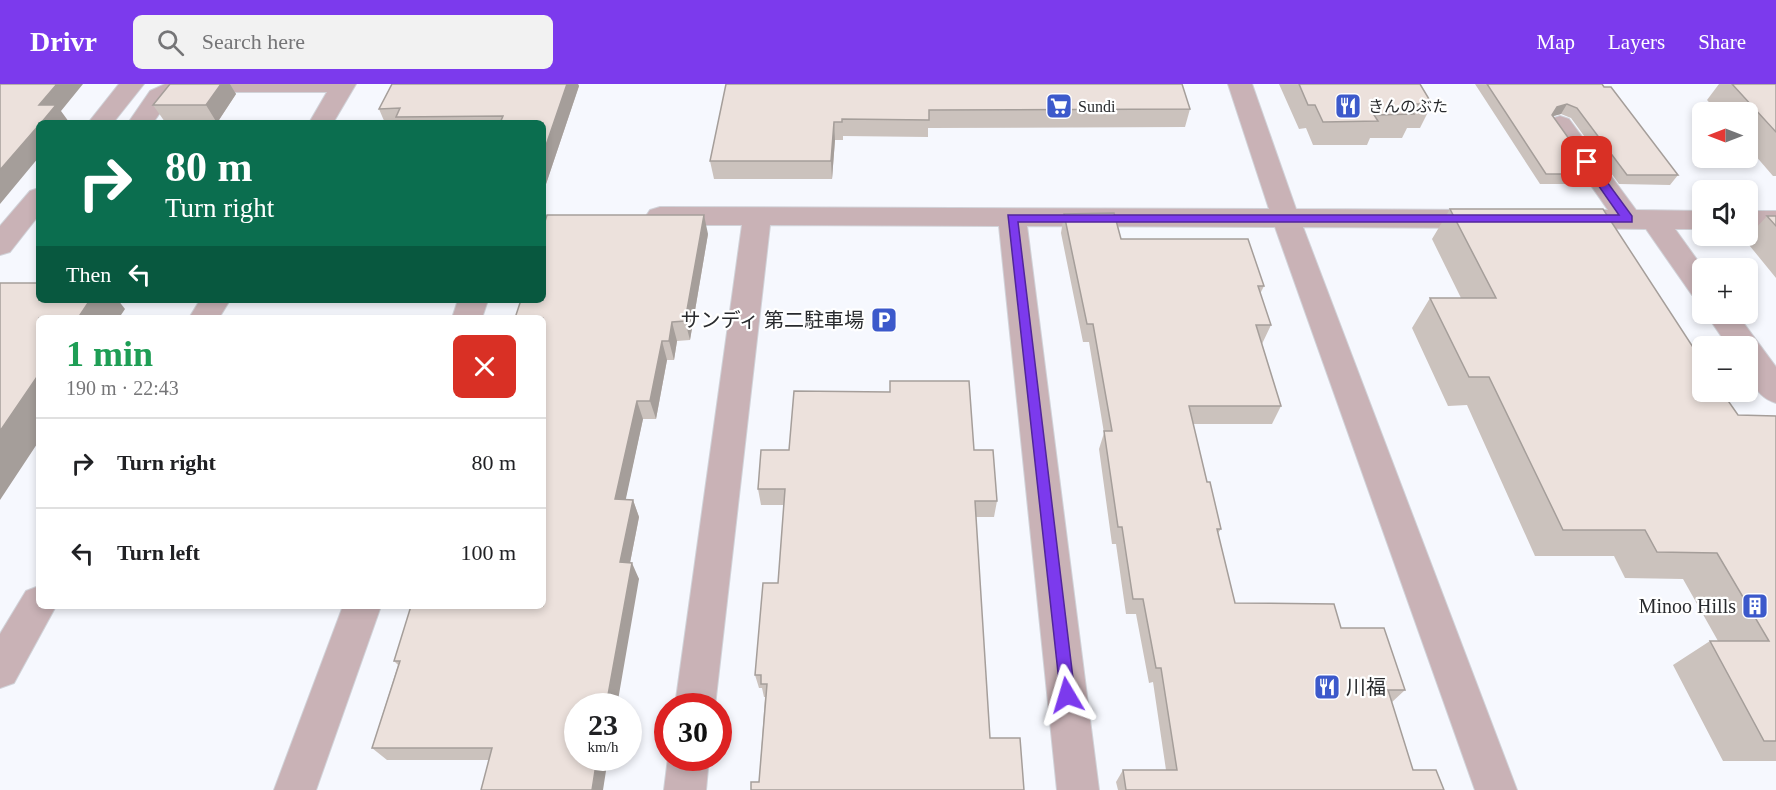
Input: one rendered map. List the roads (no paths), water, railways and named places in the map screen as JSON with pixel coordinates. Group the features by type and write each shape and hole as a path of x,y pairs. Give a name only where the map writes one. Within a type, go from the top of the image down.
{"street":[{"path":"102,120 132,84"},
{"path":"1240,84 1286,219 1496,790"},
{"path":"142,120 159,96 182,85 344,85"},
{"path":"323,120 344,85"},
{"path":"1560,124 1692,277"},
{"path":"0,245 34,209"},
{"path":"638,216 1692,220"},
{"path":"697,693 757,216"},
{"path":"1012,218 1078,790"},
{"path":"1758,220 1776,220"},
{"path":"1758,365 1776,391"},
{"path":"0,670 36,608"},
{"path":"295,790 361,609"},
{"path":"685,790 687,771"}],"place":[{"name":"Sundi","path":"1059,106"},
{"name":"きんのぶた","path":"1348,106"},
{"name":"サンディ 第二駐車場","path":"884,320"},
{"name":"Minoo Hills","path":"1755,606"},
{"name":"川福","path":"1327,687"}]}
